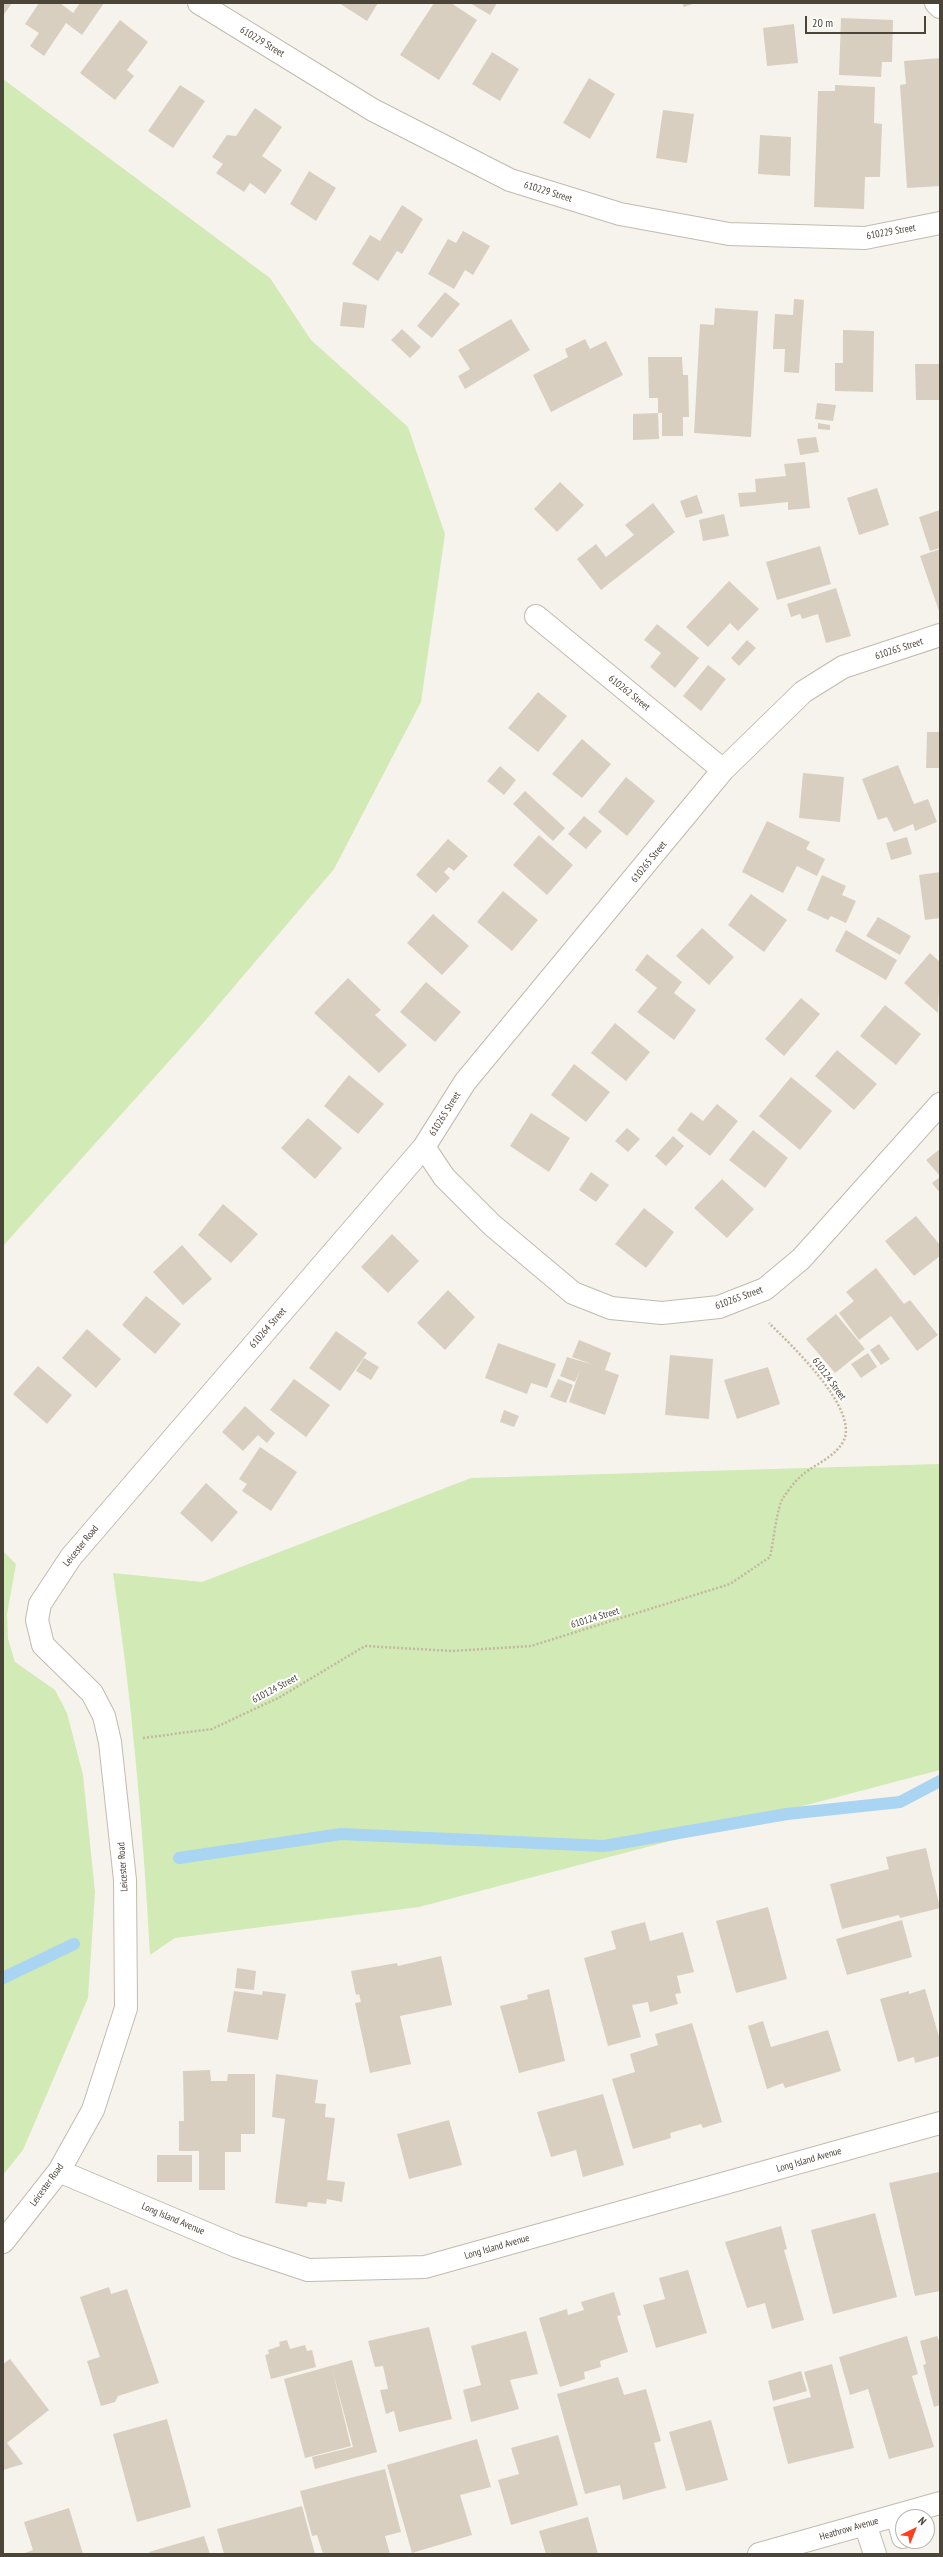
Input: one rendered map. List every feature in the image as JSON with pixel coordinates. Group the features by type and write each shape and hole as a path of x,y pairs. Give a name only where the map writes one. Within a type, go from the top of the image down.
{"street":[{"name":"610229 Street","path":"199,3 373,110 510,180 620,214 729,234 865,238 940,223"},
{"path":"936,3 940,7"},
{"name":"610262 Street","path":"536,616 723,770"},
{"name":"610265 Street","path":"940,635 843,667 816,683 803,692 723,770 465,1082 424,1148 444,1176 492,1225 573,1293 611,1308 662,1313 719,1307 765,1289 801,1260 940,1104"},
{"name":"610264 Street","path":"111,1509 424,1148"},
{"name":"Leicester Road","path":"3,2242 59,2171 93,2110 126,2008 125,1880 110,1742 104,1716 92,1693 64,1668 44,1645 37,1620 40,1604 71,1557 111,1509"},
{"name":"Long Island Avenue","path":"59,2171 236,2246 308,2270 425,2267 940,2123"},
{"name":"Heathrow Avenue","path":"918,2509 940,2503"},
{"name":"Heathrow Avenue","path":"759,2554 895,2516"},
{"path":"865,2524 875,2554"}],"path":[{"name":"610124 Street","path":"110,1742 212,1729 280,1697 365,1646 452,1651 531,1646 730,1584 770,1557 782,1499 801,1476 835,1452 843,1442 846,1427 839,1405 815,1371 744,1297"}],"green space":[{"path":"3,79 270,278 311,340 408,427 445,534 421,702 334,869 198,1029 3,1246"},
{"path":"940,1464 940,1770 419,1907 175,1938 150,1955 136,1764 126,1668 113,1573 202,1582 471,1478"},
{"path":"3,1551 16,1564 7,1614 8,1639 15,1662 55,1690 67,1713 83,1775 95,1892 88,1998 23,2150 3,2175"}],"building":[{"path":"3,3 12,3 3,16"},
{"path":"39,3 60,3 73,13 80,3 104,3 82,35 66,23 44,56 30,46 39,33 25,24"},
{"path":"339,3 378,3 367,21"},
{"path":"434,3 451,3 477,20 439,80 400,55"},
{"path":"470,3 497,3 490,15"},
{"path":"682,3 696,3 684,7"},
{"path":"841,18 893,20 892,62 882,62 881,77 839,75"},
{"path":"120,20 148,42 127,70 134,76 115,100 80,73"},
{"path":"794,24 798,63 767,66 763,28"},
{"path":"492,52 519,69 500,101 472,84"},
{"path":"940,58 940,186 907,188 900,85 906,84 904,61"},
{"path":"589,78 615,94 590,139 563,123"},
{"path":"180,85 205,101 173,148 148,131"},
{"path":"835,85 875,87 874,123 882,124 880,177 865,177 864,209 814,207 818,91 835,91"},
{"path":"255,108 282,127 262,156 282,170 265,194 250,183 244,192 216,173 223,164 212,157 227,135 236,136"},
{"path":"663,110 694,114 687,163 656,158"},
{"path":"760,135 791,137 790,176 758,174"},
{"path":"309,171 336,188 316,221 290,204"},
{"path":"402,205 423,219 402,254 397,251 378,281 352,264 370,235 380,241"},
{"path":"463,231 490,246 473,275 465,270 454,289 428,274 448,239 456,243"},
{"path":"445,292 460,304 432,338 417,326"},
{"path":"794,299 804,300 799,373 784,372 785,349 773,349 775,314 793,315"},
{"path":"343,302 367,305 364,328 340,326"},
{"path":"715,308 758,311 751,437 694,433 700,324 714,325"},
{"path":"511,319 530,350 465,389 458,376 470,369 458,350"},
{"path":"402,329 421,347 410,358 391,340"},
{"path":"843,330 874,331 873,392 835,391 835,363 843,363"},
{"path":"585,339 590,349 606,341 623,375 551,412 533,375 568,357 565,349"},
{"path":"648,357 682,357 683,375 688,375 689,417 683,417 683,436 662,436 662,413 658,413 658,398 649,398"},
{"path":"915,364 940,364 940,400 916,400"},
{"path":"817,403 836,405 833,421 815,419"},
{"path":"658,413 659,439 633,440 633,414"},
{"path":"818,423 830,425 830,430 818,429"},
{"path":"816,437 819,452 800,455 797,439"},
{"path":"805,462 810,508 788,510 788,502 740,507 738,493 756,492 755,479 786,476 784,464"},
{"path":"560,482 584,505 557,532 534,509"},
{"path":"877,488 889,525 859,535 847,498"},
{"path":"697,495 703,513 686,518 680,501"},
{"path":"653,503 675,532 601,590 577,559 596,544 606,557 634,535 625,525"},
{"path":"940,510 940,548 930,551 919,517"},
{"path":"724,514 729,536 703,541 699,520"},
{"path":"820,546 831,584 777,600 766,562"},
{"path":"940,549 940,614 920,556"},
{"path":"729,581 759,609 738,631 730,623 708,647 686,627"},
{"path":"836,588 851,636 826,643 818,614 802,619 800,614 791,617 787,604"},
{"path":"657,624 699,658 675,688 650,667 661,653 644,640"},
{"path":"747,640 756,648 739,666 731,658"},
{"path":"708,665 726,679 701,711 683,696"},
{"path":"538,692 567,716 538,752 508,728"},
{"path":"927,732 940,732 940,768 926,768"},
{"path":"582,739 611,764 582,798 552,774"},
{"path":"898,765 914,804 928,799 937,822 915,831 913,824 894,832 887,817 878,820 862,779"},
{"path":"500,766 516,780 504,795 487,781"},
{"path":"803,773 844,777 840,822 799,818"},
{"path":"626,777 655,801 627,836 598,812"},
{"path":"525,791 565,828 553,841 513,804"},
{"path":"584,816 602,831 586,849 568,834"},
{"path":"767,821 810,842 806,849 825,859 817,876 797,866 783,893 742,872"},
{"path":"539,835 573,865 547,895 513,865"},
{"path":"907,837 912,854 891,860 886,843"},
{"path":"448,839 468,856 454,871 449,867 444,872 450,878 436,893 416,875"},
{"path":"940,872 940,918 925,920 919,875"},
{"path":"822,875 846,886 842,895 856,901 846,923 831,916 828,920 807,910"},
{"path":"503,891 538,920 512,951 477,922"},
{"path":"751,894 787,920 764,952 728,925"},
{"path":"433,914 469,946 442,975 407,943"},
{"path":"878,917 911,936 900,955 866,936"},
{"path":"702,928 734,957 709,985 676,956"},
{"path":"846,930 897,960 886,980 835,951"},
{"path":"930,953 940,962 938,1013 904,983"},
{"path":"647,954 682,982 674,993 696,1010 674,1040 637,1012 657,988 635,970"},
{"path":"348,978 381,1010 375,1015 407,1045 379,1073 314,1013"},
{"path":"426,982 461,1012 435,1042 400,1012"},
{"path":"801,998 820,1014 784,1056 765,1039"},
{"path":"885,1005 921,1034 896,1065 860,1036"},
{"path":"615,1023 650,1052 626,1081 591,1053"},
{"path":"837,1050 877,1084 854,1110 815,1076"},
{"path":"574,1064 610,1092 586,1122 551,1095"},
{"path":"349,1075 384,1104 358,1134 324,1106"},
{"path":"791,1077 832,1111 800,1150 759,1116"},
{"path":"717,1104 738,1121 710,1156 677,1130 691,1112 703,1121"},
{"path":"531,1113 570,1138 549,1172 510,1146"},
{"path":"308,1118 342,1148 315,1179 281,1148"},
{"path":"627,1128 640,1139 628,1152 615,1141"},
{"path":"753,1130 788,1158 765,1188 729,1160"},
{"path":"673,1136 684,1146 666,1166 655,1156"},
{"path":"940,1149 940,1176 926,1160"},
{"path":"591,1172 609,1185 596,1202 579,1190"},
{"path":"940,1177 940,1193 932,1183"},
{"path":"722,1179 754,1209 727,1238 694,1208"},
{"path":"223,1204 258,1234 231,1263 198,1235"},
{"path":"644,1208 674,1232 646,1268 615,1244"},
{"path":"916,1216 940,1245 940,1256 914,1276 885,1241"},
{"path":"392,1234 419,1261 388,1293 361,1267"},
{"path":"182,1245 212,1279 183,1305 153,1272"},
{"path":"876,1268 904,1304 910,1300 938,1335 917,1351 891,1316 859,1340 839,1313 854,1301 846,1292"},
{"path":"448,1290 475,1317 445,1350 417,1323"},
{"path":"146,1296 181,1324 155,1354 122,1325"},
{"path":"836,1314 865,1349 835,1373 806,1339"},
{"path":"87,1329 121,1359 96,1388 62,1358"},
{"path":"336,1331 367,1353 340,1391 309,1368"},
{"path":"579,1340 611,1353 605,1370 619,1375 605,1415 569,1402 580,1370 575,1382 560,1376 567,1357 594,1365 572,1357"},
{"path":"498,1343 556,1364 547,1388 531,1383 527,1394 485,1378"},
{"path":"879,1344 890,1359 881,1365 870,1350"},
{"path":"868,1353 877,1367 861,1378 851,1364"},
{"path":"670,1355 713,1359 709,1419 665,1415"},
{"path":"364,1358 379,1367 371,1380 356,1371"},
{"path":"38,1366 72,1395 47,1424 13,1394"},
{"path":"768,1367 780,1404 737,1419 724,1380"},
{"path":"294,1379 330,1405 306,1437 270,1410"},
{"path":"558,1379 573,1385 566,1403 550,1397"},
{"path":"245,1406 275,1433 267,1443 258,1435 243,1451 222,1432"},
{"path":"504,1410 519,1416 514,1427 500,1422"},
{"path":"260,1447 297,1472 271,1511 242,1491 247,1484 239,1479"},
{"path":"206,1483 238,1512 212,1542 180,1513"},
{"path":"926,1848 940,1908 900,1918 899,1915 842,1929 830,1884 889,1869 886,1857"},
{"path":"768,1907 787,1979 736,1993 716,1921"},
{"path":"902,1920 912,1957 847,1975 836,1939"},
{"path":"645,1922 650,1941 683,1932 694,1972 677,1976 681,1993 675,1994 678,2004 650,2012 648,2002 632,2005 641,2037 608,2046 584,1958 616,1949 611,1931"},
{"path":"441,1956 452,2005 400,2016 411,2064 370,2073 355,2003 361,2002 359,1994 356,1995 351,1971 397,1963 398,1966"},
{"path":"237,1968 256,1971 254,1990 235,1988"},
{"path":"549,1989 565,2061 519,2073 500,2006 528,1999 527,1995"},
{"path":"925,1989 940,2040 940,2056 915,2063 914,2057 898,2062 880,1999 909,1991 909,1994"},
{"path":"234,1991 262,1995 263,1991 286,1994 278,2040 227,2032"},
{"path":"763,2021 771,2047 828,2030 841,2071 785,2088 783,2083 767,2089 748,2026"},
{"path":"692,2023 722,2122 703,2128 701,2124 670,2133 671,2138 633,2149 612,2079 635,2072 630,2054 658,2045 655,2034"},
{"path":"210,2070 211,2081 227,2081 228,2074 255,2074 255,2134 241,2134 241,2152 225,2152 225,2190 199,2190 199,2151 179,2151 179,2121 184,2121 183,2071"},
{"path":"276,2074 318,2080 315,2103 326,2104 325,2117 335,2118 327,2180 345,2182 342,2202 327,2199 326,2204 308,2202 307,2207 275,2203 285,2119 272,2117"},
{"path":"603,2094 624,2165 583,2177 576,2150 551,2157 537,2112"},
{"path":"449,2120 462,2165 409,2179 397,2134"},
{"path":"157,2155 192,2155 192,2182 157,2182"},
{"path":"939,2172 940,2291 915,2296 889,2183"},
{"path":"875,2213 897,2297 833,2314 811,2230"},
{"path":"781,2226 787,2249 784,2250 804,2320 772,2329 765,2303 747,2308 725,2242"},
{"path":"688,2270 707,2333 656,2348 643,2305 665,2299 659,2278"},
{"path":"109,2287 111,2294 127,2289 159,2383 118,2396 115,2402 101,2406 87,2361 100,2357 80,2297"},
{"path":"614,2292 621,2315 617,2316 628,2352 600,2361 601,2367 584,2372 585,2379 560,2387 539,2318 567,2309 568,2315 584,2310 581,2302"},
{"path":"429,2327 452,2419 399,2432 394,2411 386,2414 380,2390 388,2389 383,2366 375,2367 368,2341"},
{"path":"526,2331 538,2374 510,2380 519,2409 471,2422 463,2390 481,2385 471,2346"},
{"path":"907,2336 918,2374 912,2376 934,2447 889,2459 868,2389 850,2395 839,2357"},
{"path":"937,2336 940,2343 940,2405 934,2407 923,2365 926,2364 920,2341"},
{"path":"287,2340 290,2349 305,2345 307,2351 312,2350 316,2367 271,2379 265,2355 269,2354 268,2350 280,2346 279,2342"},
{"path":"10,2359 49,2410 7,2443 23,2464 3,2470 3,2364"},
{"path":"352,2360 377,2452 315,2469 312,2457 353,2447 332,2369 351,2446 305,2458 284,2379"},
{"path":"832,2364 854,2448 788,2464 773,2407 811,2397 804,2372"},
{"path":"801,2371 807,2391 773,2401 768,2381"},
{"path":"618,2377 624,2395 646,2389 661,2441 654,2443 666,2488 623,2500 620,2485 585,2494 557,2394"},
{"path":"167,2419 191,2507 137,2522 113,2434"},
{"path":"711,2420 728,2480 686,2491 669,2432"},
{"path":"558,2435 578,2505 511,2525 498,2480 519,2474 511,2448"},
{"path":"477,2439 491,2487 460,2495 472,2535 412,2553 387,2465"},
{"path":"385,2469 401,2532 385,2536 390,2554 323,2554 317,2535 312,2536 300,2491"},
{"path":"302,2506 315,2554 224,2554 217,2529"},
{"path":"69,2508 83,2554 22,2554 33,2550 24,2522"},
{"path":"588,2517 598,2554 546,2554 539,2531"},
{"path":"204,2536 210,2554 150,2554 149,2552"}],"waterway":[{"path":"179,1858 341,1834 604,1846 787,1814 900,1802 940,1781"},
{"path":"3,1978 74,1944"}]}
